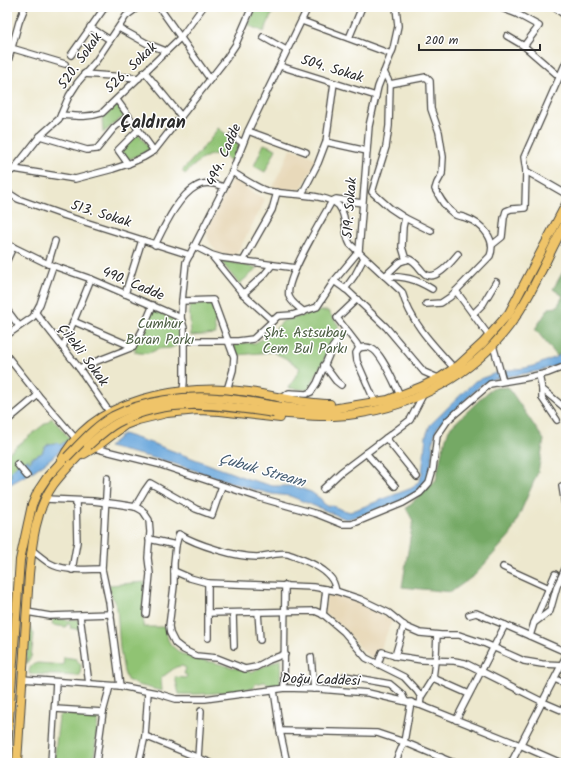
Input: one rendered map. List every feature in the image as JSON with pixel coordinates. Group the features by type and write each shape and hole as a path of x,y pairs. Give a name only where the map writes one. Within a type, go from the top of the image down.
{"highway":[{"path":"7,748 20,560 32,505 38,491 48,476 83,440 113,417 149,404 173,399 196,397 218,398 316,410 332,409 388,400 421,387 454,368 489,336 509,313 566,204"},
{"path":"66,459 94,446 125,425 166,413 186,410 209,410 274,418 326,419 389,407 438,387 471,365 493,345 510,326 525,301 566,222"},
{"path":"209,410 202,405 200,399 204,392 210,390"},
{"path":"17,763 31,549 38,517 45,499 76,441 87,429 110,413 143,400 164,394 183,391 227,390 250,392 277,406 316,416 354,414"},
{"path":"183,391 190,392 194,398 193,405 186,410 177,406 175,401 176,395 183,391"},
{"path":"164,394 168,395 172,402 171,410 166,413"},
{"path":"94,446 116,424 155,409 203,404 232,406 277,406"}],"street":[{"path":"7,65 19,22 25,7"},
{"path":"71,55 105,7"},
{"name":"520. Sokak","path":"7,174 14,169 40,136 59,119 69,96 84,74 126,16 138,7"},
{"path":"160,7 210,78"},
{"name":"526. Sokak","path":"61,115 77,117 94,116 102,113 181,37 203,7"},
{"path":"14,169 75,179 128,164 154,151 236,44 252,7"},
{"name":"494. Cadde","path":"181,318 186,262 232,172 248,131 308,7"},
{"path":"349,38 362,7"},
{"name":"519. Sokak","path":"184,341 228,341 253,339 278,316 304,312 317,307 334,281 359,251 369,126 376,96 391,54 398,26 396,7"},
{"path":"499,7 517,14 539,26 524,46"},
{"path":"554,7 566,16"},
{"path":"302,21 391,54"},
{"path":"90,28 110,40"},
{"path":"118,28 148,44 166,51"},
{"path":"507,36 524,46 560,77"},
{"path":"263,37 286,50"},
{"path":"11,48 65,64"},
{"path":"492,245 502,237 506,212 511,209 525,208 526,171 524,158 566,63"},
{"name":"504. Sokak","path":"280,66 376,96"},
{"path":"145,72 181,116"},
{"path":"384,72 390,84 389,126 386,147 372,192 390,208 431,232"},
{"path":"84,74 139,78"},
{"path":"390,84 426,77 430,80 432,109 439,132 443,157 442,174 435,189 448,209 455,215 476,223 489,237 492,245 490,256 456,292 441,303 426,304"},
{"path":"302,194 318,163 326,142 334,83"},
{"path":"117,100 154,151"},
{"path":"40,136 81,149 97,149 114,128 128,116"},
{"path":"128,164 118,150 138,130"},
{"path":"248,131 306,152"},
{"path":"232,136 243,142"},
{"path":"326,142 367,151"},
{"path":"526,171 566,194"},
{"path":"232,172 266,191 302,194 332,201 338,205 343,213 348,242 402,292 415,322 435,349 454,368"},
{"path":"155,245 168,218 185,196 197,185 211,183 224,187"},
{"name":"513. Sokak","path":"7,192 18,199 63,215 190,255"},
{"path":"243,261 272,210 277,192"},
{"path":"304,312 292,301 289,295 289,286 296,268 332,201 336,199 362,203"},
{"path":"405,218 402,247 406,260"},
{"path":"125,294 142,240"},
{"path":"7,335 33,317 40,304 51,265 55,241"},
{"path":"7,260 10,246"},
{"name":"490. Cadde","path":"10,246 51,265 91,279 181,318"},
{"path":"194,246 222,258 296,268"},
{"path":"385,276 400,262 409,259 414,261 426,274 430,276 438,274 448,266 458,254"},
{"path":"212,255 243,294 274,321"},
{"path":"345,289 356,275 364,258"},
{"path":"243,294 272,265"},
{"path":"385,276 403,276 414,279 432,289"},
{"path":"63,347 91,279"},
{"path":"334,281 357,299 386,328 424,372 438,378"},
{"path":"473,314 485,300 496,282"},
{"path":"456,292 489,336"},
{"path":"357,299 337,318 359,348"},
{"path":"182,300 213,300 234,357 233,370 227,390"},
{"path":"79,368 134,347 153,305"},
{"path":"7,310 19,326"},
{"name":"Çilekli Sokak","path":"35,312 79,368 110,413"},
{"path":"181,318 184,328 183,391"},
{"path":"73,321 134,347"},
{"path":"277,406 289,393 306,394 311,392 317,383 332,348 346,329"},
{"path":"493,345 502,379"},
{"path":"359,348 366,347 373,349 377,353 400,395"},
{"path":"359,348 356,353 357,361 375,402"},
{"path":"7,356 76,441"},
{"path":"324,365 340,385"},
{"path":"94,446 158,464 257,497 308,509 342,524 352,524 370,518 403,503 420,493 429,483 433,469 437,436 448,420 490,384 502,379 548,373 566,366"},
{"path":"539,375 542,398 557,420"},
{"path":"542,389 566,409"},
{"path":"323,488 341,472 410,420 425,393"},
{"path":"7,421 38,395"},
{"path":"386,438 417,477"},
{"path":"366,453 395,486"},
{"path":"17,464 27,476"},
{"path":"106,478 102,569 111,614 120,686"},
{"path":"135,507 150,483 196,509 212,515 222,486"},
{"path":"562,486 566,511"},
{"path":"45,499 106,503 135,507 143,511 149,520 150,539 148,558 150,574 146,614"},
{"path":"72,570 76,542 76,501"},
{"path":"285,654 256,667 245,669 217,658 196,656 184,650 175,643 170,633 169,626 174,586 176,545 179,534 190,541 236,554 255,557 282,553 288,554 325,572 331,577 336,591"},
{"path":"150,539 176,545"},
{"path":"31,549 50,564 61,568 72,570 102,569"},
{"path":"503,567 549,588"},
{"path":"534,623 550,611 557,586 566,567"},
{"path":"174,571 190,578 208,583 285,585 314,587 336,591 360,598 420,633 459,635 524,661 564,665"},
{"path":"530,636 555,574"},
{"path":"208,583 208,638"},
{"path":"284,688 285,585"},
{"path":"323,614 326,589"},
{"path":"208,613 315,611 323,614 344,632 366,658 404,677 417,691 420,697 420,705"},
{"path":"27,612 50,616 111,614"},
{"path":"258,612 260,640"},
{"path":"232,613 234,646"},
{"path":"469,615 476,613 566,652"},
{"path":"80,616 89,684"},
{"path":"395,656 404,625"},
{"path":"456,720 506,625"},
{"path":"420,697 433,678 437,635"},
{"path":"378,664 382,652 410,659 465,663 566,712"},
{"path":"511,763 555,679 564,665 566,656"},
{"path":"311,657 314,689"},
{"path":"345,676 390,684 402,694 405,701"},
{"path":"433,678 469,694"},
{"name":"Doğu Caddesi","path":"22,679 120,686 176,699 205,699 284,688 368,693 412,702 520,745 558,762"},
{"path":"555,679 566,684"},
{"path":"51,763 56,682"},
{"path":"96,763 103,712 110,686"},
{"path":"274,690 280,731 287,763"},
{"path":"139,763 146,736 148,692"},
{"path":"395,763 404,742 412,702"},
{"path":"55,708 103,712"},
{"path":"198,758 201,710"},
{"path":"280,731 377,733 404,742 440,760 454,763"},
{"path":"146,736 211,763"}],"shaded area":[{"path":"294,149 317,159 301,189 272,189 290,150"},
{"path":"233,178 247,185 246,188 264,199 264,203 235,257 218,254 208,239 207,231"},
{"path":"327,593 344,597 369,607 392,620 376,661 365,653 341,625 325,613"}],"green space":[{"path":"256,7 275,7 264,32 249,25"},
{"path":"116,106 119,106 125,115 103,133 102,118"},
{"path":"218,128 239,144 232,161 217,154 208,156 185,174 182,171 209,141"},
{"path":"138,133 150,149 127,160 120,150"},
{"path":"264,144 276,149 265,172 254,166"},
{"path":"220,260 258,268 239,284"},
{"path":"564,270 566,270 566,350 557,356 535,329 549,308 557,307 563,296 553,289"},
{"path":"212,303 219,321 214,323 216,334 191,336 189,305"},
{"name":"Cumhur Baran Parkı","path":"153,310 176,322 179,326 181,331 178,345 171,348 157,349 149,353 134,352 137,349 132,349"},
{"name":"Şht. Astsubay Cem Bul Parkı","path":"320,311 328,311 339,326 336,337 308,390 289,388 300,368 273,352 237,355 233,343 255,343 269,335 283,321"},
{"path":"508,387 544,440 538,472 511,534 475,575 451,592 402,587 413,521 406,508 436,480 442,451 449,429 492,388"},
{"path":"52,418 70,439 60,445 57,443 48,444 42,453 31,458 32,460 29,462 28,459 16,466 11,472 12,475 10,477 7,475 7,454"},
{"path":"145,582 143,627 165,627 168,640 171,645 180,653 193,659 212,662 251,672 281,659 280,685 268,685 265,682 255,684 254,688 235,691 208,694 179,694 175,677 186,678 187,675 184,674 186,668 182,666 176,667 161,678 162,691 138,685 127,680 120,649 117,608 109,585"},
{"path":"53,618 68,620 77,619 81,630 70,628 71,625 67,624 66,627 52,625"},
{"path":"29,626 34,634 31,657 26,664"},
{"path":"64,657 77,659 77,661 81,664 80,676 29,674 30,668 36,663 63,665"},
{"path":"61,714 98,717 94,763 54,763 59,716"}],"water":[{"path":"566,353 566,360 554,366 539,371 494,379 482,384 439,425 436,430 429,473 426,482 420,489 395,503 352,518 346,519 290,496 272,494 252,489 166,461 108,447 123,434 248,479 273,486 291,486 311,492 321,499 324,504 350,512 412,488 419,481 422,474 426,436 430,425 475,381 501,371 534,366"},
{"path":"70,439 48,461 7,486 7,475 10,477 12,475 10,472 19,463 28,459 29,462 32,460 31,458 42,453 44,448 52,443 58,443 60,445"}],"district":[{"name":"Çaldıran","path":"153,123"}],"water label":[{"name":"Çubuk Stream","path":"262,471"}]}
